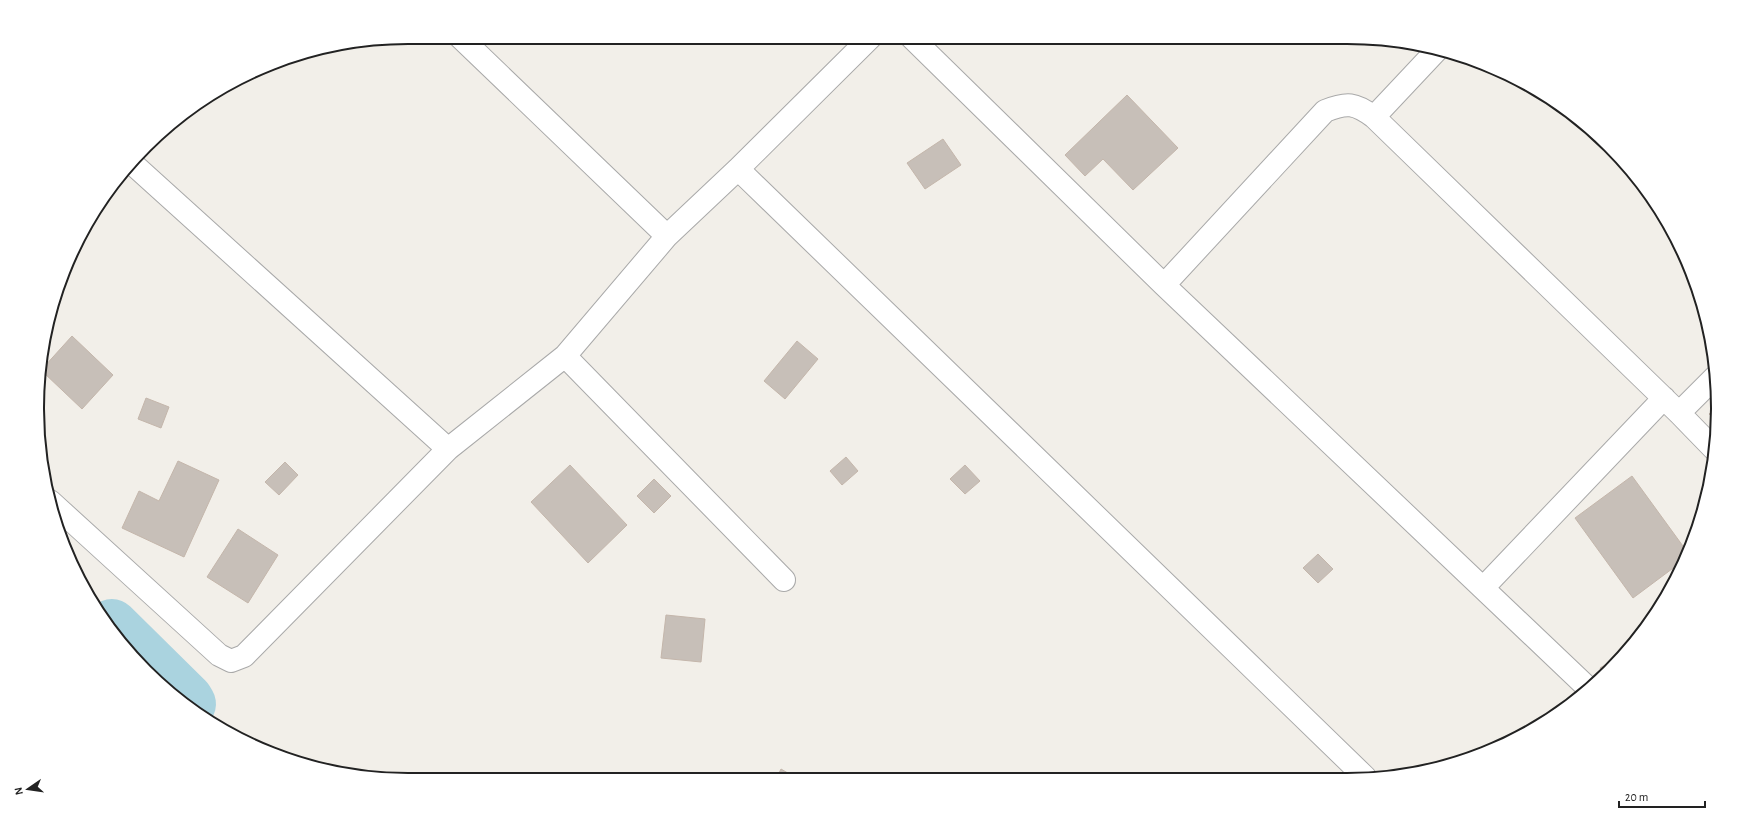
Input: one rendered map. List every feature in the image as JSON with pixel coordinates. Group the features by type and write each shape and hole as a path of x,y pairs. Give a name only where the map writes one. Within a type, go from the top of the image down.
{"street":[{"path":"467,44 667,236"},
{"path":"57,508 219,655 231,660 244,656 448,449 565,356 667,236 738,169 864,44"},
{"path":"918,44 1164,285 1585,685"},
{"path":"1374,117 1433,54"},
{"path":"1164,285 1325,111 1340,105 1359,106 1374,117 1709,444"},
{"path":"136,166 448,449"},
{"path":"738,169 1360,772"},
{"path":"565,356 784,580"},
{"path":"1483,588 1671,406 1710,381"}],"building":[{"path":"1127,95 1178,148 1133,190 1103,159 1085,176 1065,155"},
{"path":"943,139 961,165 925,189 907,163"},
{"path":"72,336 113,375 82,409 46,375 47,364"},
{"path":"797,341 818,359 785,399 764,381"},
{"path":"146,398 169,407 161,428 138,419"},
{"path":"846,457 858,471 842,485 830,471"},
{"path":"178,461 219,480 184,557 122,528 139,491 159,501"},
{"path":"285,462 298,475 279,495 265,482"},
{"path":"570,465 627,525 588,563 531,502"},
{"path":"965,465 980,481 965,494 950,479"},
{"path":"1632,476 1683,547 1674,567 1633,598 1575,518"},
{"path":"654,479 671,496 654,513 637,496"},
{"path":"238,529 278,555 248,603 207,577"},
{"path":"1318,554 1333,569 1318,583 1303,568"},
{"path":"666,615 705,619 701,662 661,658"},
{"path":"781,769 788,773 779,773"}],"waterway":[{"path":"126,639 182,694"}]}
